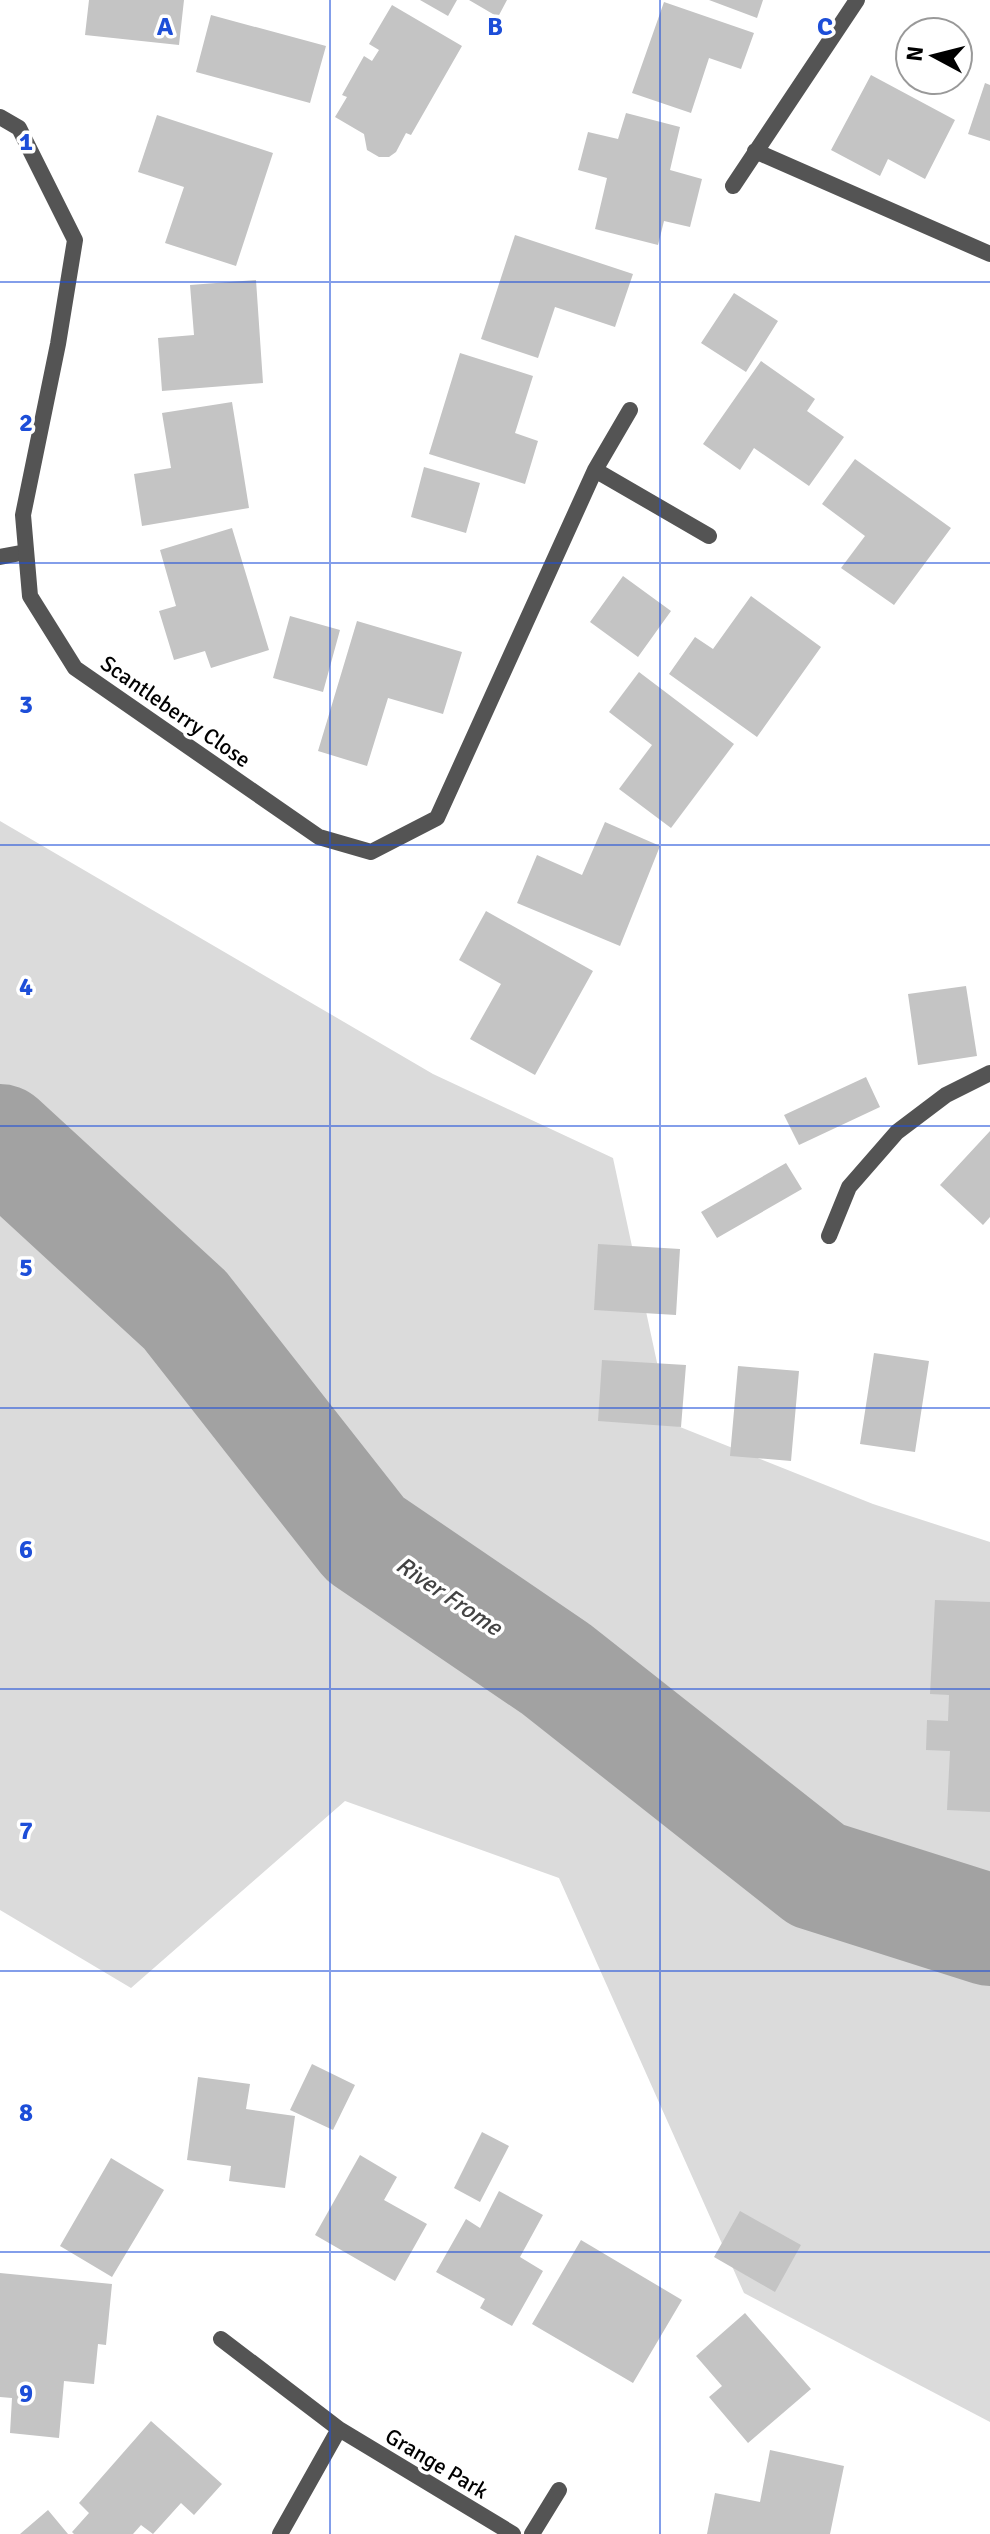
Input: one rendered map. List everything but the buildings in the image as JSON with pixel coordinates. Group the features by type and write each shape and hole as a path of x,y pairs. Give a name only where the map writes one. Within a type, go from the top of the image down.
{"street":[{"path":"733,186 857,0"},
{"name":"Scantleberry Close","path":"0,117 19,128 75,240 58,344 23,515 30,596 75,668 319,837 371,852 437,818 595,470 630,410"},
{"path":"755,151 990,254"},
{"path":"595,470 709,536"},
{"path":"0,557 26,552"},
{"path":"829,1236 849,1187 897,1132 946,1095 990,1073"},
{"name":"Grange Park","path":"221,2339 339,2429 513,2534"},
{"path":"280,2534 339,2429"},
{"path":"532,2534 559,2490"}],"shaded area":[{"path":"0,821 433,1074 613,1158 670,1423 873,1504 990,1542 990,2422 744,2293 559,1878 345,1801 131,1988 0,1910"}],"waterway":[{"name":"River Frome","path":"0,1140 185,1310 365,1539 556,1669 817,1875 990,1930"}]}
